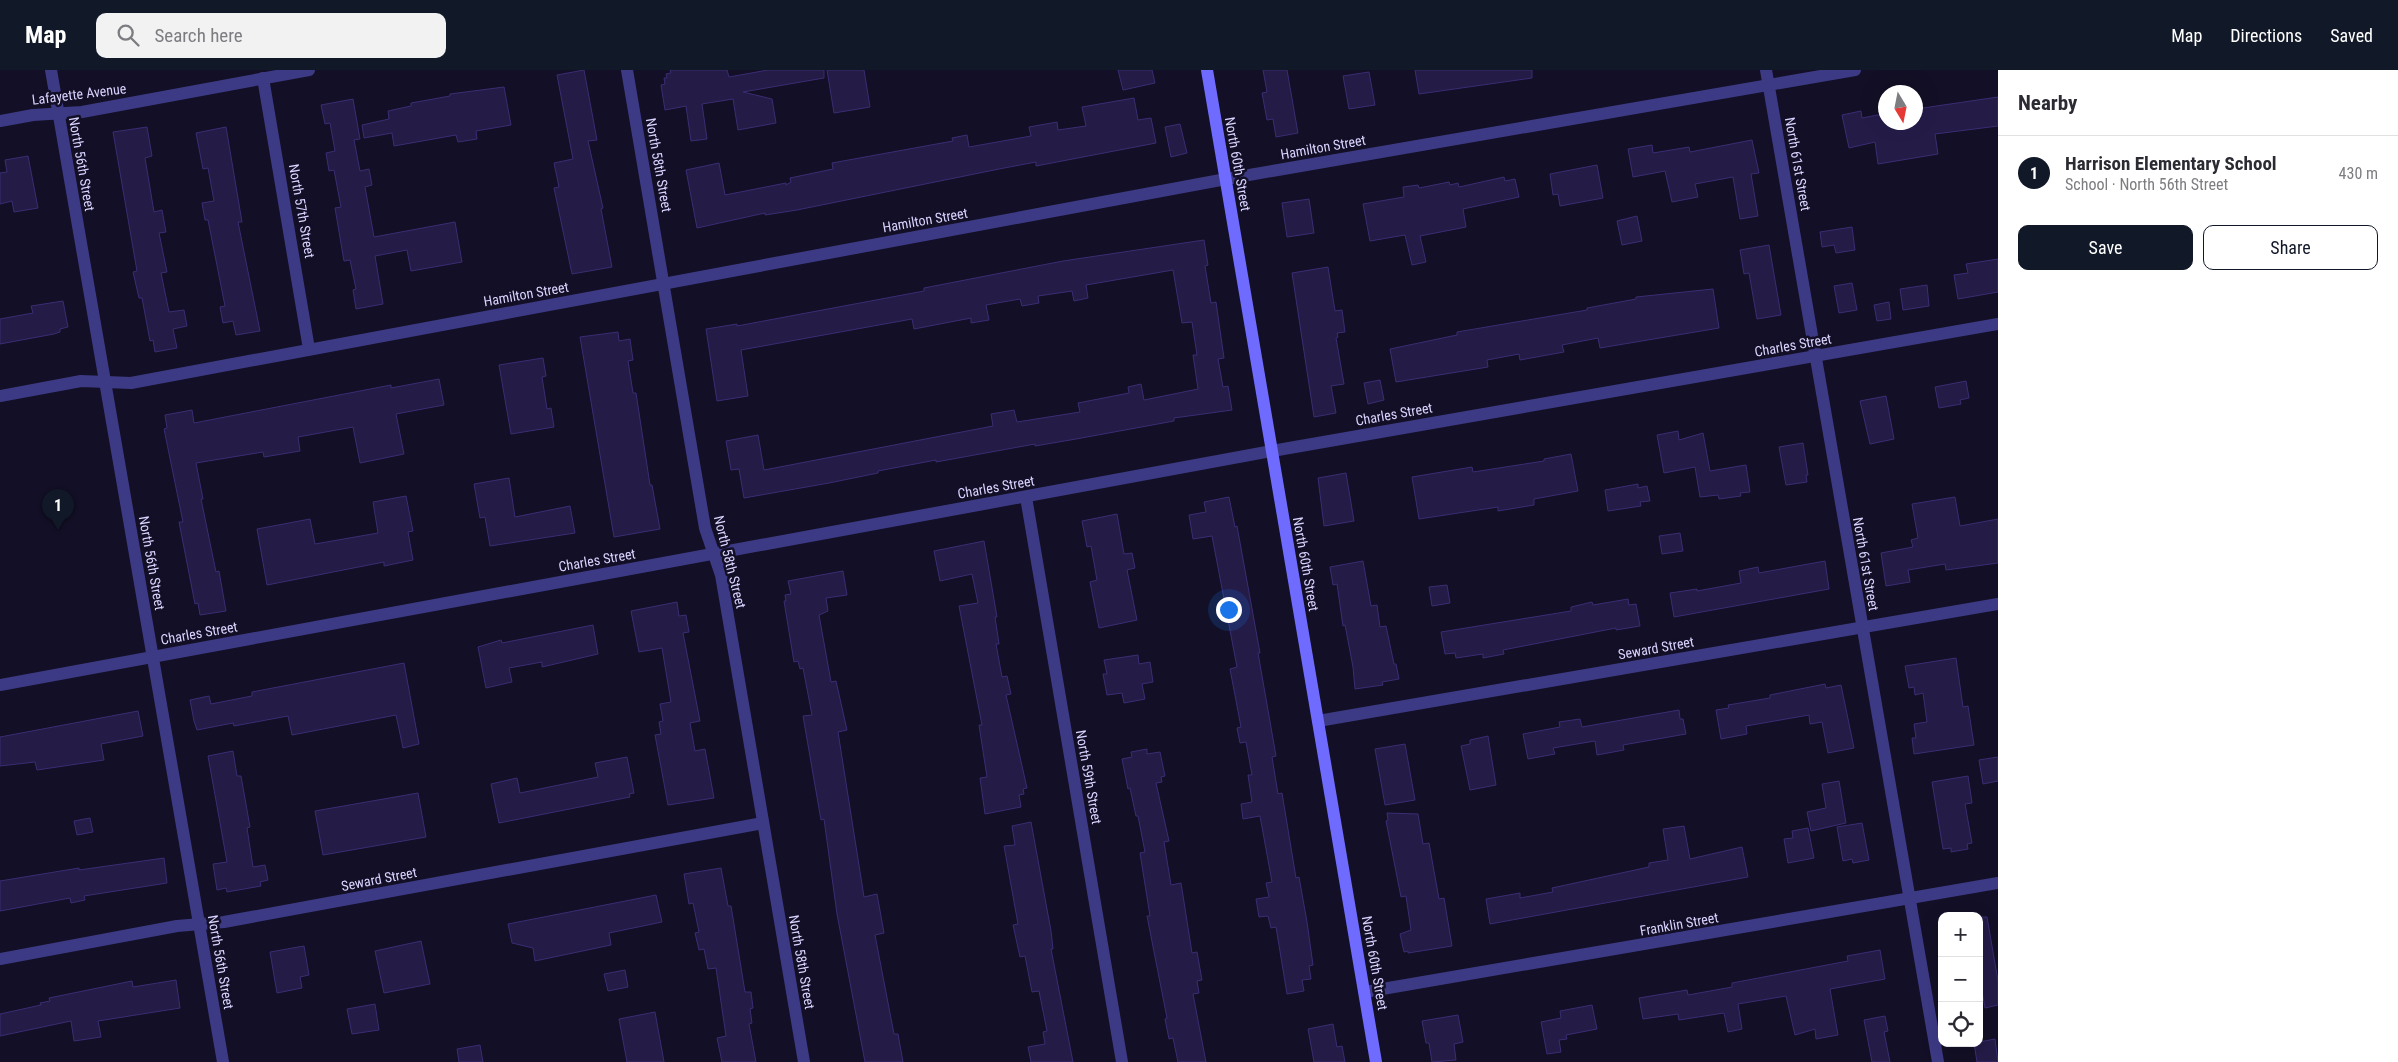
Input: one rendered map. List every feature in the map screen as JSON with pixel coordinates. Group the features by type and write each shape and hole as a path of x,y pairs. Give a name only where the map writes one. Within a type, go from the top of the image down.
{"street":[{"name":"North 56th Street","path":"51,70 224,1062"},
{"name":"Lafayette Avenue","path":"0,121 33,115 82,112 309,70"},
{"name":"North 58th Street","path":"627,70 705,528 721,575 804,1062"},
{"name":"North 60th Street","path":"1207,70 1376,1062"},
{"name":"North 61st Street","path":"1766,70 1938,1062"},
{"name":"Hamilton Street","path":"0,396 81,381 131,382 1226,179 1855,70"},
{"name":"North 57th Street","path":"263,78 310,349"},
{"name":"Charles Street","path":"0,685 1272,451 1998,324"},
{"name":"North 59th Street","path":"1026,497 1122,1062"},
{"name":"Seward Street","path":"1318,721 1998,604"},
{"name":"Seward Street","path":"0,958 177,926 224,922 763,822"},
{"name":"Franklin Street","path":"1365,992 1998,883"}],"building":[{"path":"584,70 597,140 588,141 603,208 601,209 612,267 572,274 554,188 559,187 554,163 573,159 557,75"},
{"path":"670,70 727,70 729,77 768,70 824,70 824,78 743,92 772,99 776,123 738,130 733,99 702,104 707,139 691,141 686,106 665,110 661,85 665,84 664,78 667,78 666,74 671,73"},
{"path":"827,70 864,70 870,107 834,113"},
{"path":"1118,70 1152,70 1155,83 1123,90"},
{"path":"1263,70 1287,70 1298,133 1276,137 1273,119 1267,120 1262,93 1267,92"},
{"path":"1415,70 1532,70 1532,78 1419,94"},
{"path":"1369,72 1375,105 1349,109 1343,76"},
{"path":"504,87 511,125 476,131 477,139 458,142 456,135 394,146 392,133 364,138 362,125 389,119 388,111 411,106 411,103 450,96 450,94"},
{"path":"1998,97 1998,126 1935,134 1938,154 1878,164 1875,142 1849,148 1842,115 1861,111 1862,118 1878,115 1878,130 1923,130 1923,108"},
{"path":"1134,98 1138,120 1151,118 1156,143 1036,166 1036,162 797,210 765,215 765,213 697,228 686,170 719,163 725,195 786,183 786,185 791,182 790,178 833,169 832,163 953,141 952,138 967,135 969,147 1031,136 1029,127 1057,122 1058,130 1086,126 1082,107"},
{"path":"353,99 360,139 354,140 360,171 369,169 372,185 365,187 374,237 455,222 462,262 411,271 407,250 375,256 383,304 356,309 353,290 356,289 350,260 344,261 335,208 341,207 334,170 329,171 326,153 335,151 330,123 325,124 321,105"},
{"path":"1180,124 1187,153 1171,157 1165,127"},
{"path":"147,127 152,156 145,158 154,212 162,210 166,232 159,233 167,272 161,273 169,312 184,310 187,326 173,329 177,348 155,352 153,340 150,341 142,298 139,298 133,272 137,271 113,132"},
{"path":"226,127 242,222 238,222 260,331 236,335 233,321 223,323 220,307 225,306 208,220 205,220 202,203 214,201 208,168 203,169 196,133"},
{"path":"1752,140 1759,173 1751,174 1758,216 1740,219 1733,177 1695,184 1698,197 1672,202 1665,171 1633,177 1628,149 1652,145 1653,153 1689,147 1690,152"},
{"path":"28,156 38,208 14,212 12,201 0,204 0,173 7,172 5,160"},
{"path":"1597,165 1603,198 1560,206 1558,194 1553,195 1550,174"},
{"path":"1504,177 1505,181 1515,179 1519,197 1463,209 1466,227 1420,236 1426,262 1412,265 1405,235 1370,241 1363,204 1404,197 1403,187 1418,185 1419,188 1449,182 1450,185 1458,183 1459,187"},
{"path":"1309,199 1314,233 1287,237 1282,203"},
{"path":"1637,216 1642,241 1622,245 1617,221"},
{"path":"1852,227 1855,250 1836,253 1834,245 1822,247 1820,232"},
{"path":"1204,240 1208,265 1205,266 1211,303 1216,302 1224,358 1218,359 1223,387 1228,386 1232,410 1174,418 1174,421 1035,446 1035,444 936,462 936,460 829,483 744,498 739,469 731,470 726,441 758,435 764,470 993,426 991,414 1014,410 1017,422 1080,412 1078,403 1129,393 1128,387 1141,384 1144,400 1198,389 1193,355 1197,355 1192,322 1182,323 1173,270 1086,285 1088,298 1074,301 1072,291 1038,296 1039,303 1022,306 1020,299 986,305 989,320 971,323 971,318 914,329 912,319 741,350 748,396 717,401 706,329 737,324 737,326 924,291 924,288 1063,261"},
{"path":"1769,245 1781,315 1757,319 1749,273 1744,274 1740,250"},
{"path":"1998,259 1998,292 1958,299 1954,275 1968,273 1966,264"},
{"path":"1328,267 1335,311 1342,310 1345,332 1337,333 1338,337 1336,338 1344,384 1331,386 1336,413 1314,417 1292,273"},
{"path":"1852,283 1857,310 1839,313 1834,286"},
{"path":"1927,285 1929,306 1903,310 1900,289"},
{"path":"1713,289 1719,328 1600,348 1598,338 1562,345 1564,352 1520,360 1519,354 1487,360 1488,367 1396,382 1390,349 1457,335 1457,332 1587,310 1587,308 1636,299 1636,297"},
{"path":"63,301 68,327 60,329 60,332 54,334 0,344 0,319 33,313 31,306"},
{"path":"1889,302 1891,319 1877,321 1874,305"},
{"path":"618,332 619,341 630,339 633,360 628,361 633,393 636,393 650,485 652,485 660,529 614,537 580,337"},
{"path":"543,358 546,376 542,377 547,409 551,408 554,427 511,434 499,365"},
{"path":"439,379 444,405 396,414 404,454 360,463 353,427 298,437 300,451 264,457 263,452 196,463 203,499 201,499 216,572 219,571 226,611 200,615 198,603 195,604 179,522 183,522 164,429 167,428 165,415 192,410 194,423 391,385 391,388"},
{"path":"1380,380 1384,400 1368,404 1364,383"},
{"path":"1966,381 1969,398 1960,400 1961,404 1939,408 1935,387"},
{"path":"1886,396 1894,439 1870,444 1860,401"},
{"path":"1678,431 1679,440 1703,433 1710,471 1746,465 1750,492 1740,493 1741,496 1719,499 1718,495 1700,497 1695,467 1664,473 1657,435"},
{"path":"1803,443 1808,475 1806,475 1807,482 1786,485 1779,447"},
{"path":"1571,454 1578,491 1534,499 1534,505 1498,511 1498,507 1419,519 1412,477 1472,467 1473,472 1544,461 1544,459"},
{"path":"1346,473 1354,521 1324,526 1318,478"},
{"path":"509,478 515,517 570,506 575,533 490,546 485,517 480,518 474,484"},
{"path":"1638,484 1638,488 1647,486 1650,501 1640,502 1641,506 1608,511 1605,490"},
{"path":"406,496 413,531 408,532 413,560 384,566 384,562 267,585 257,529 310,519 315,544 378,533 373,502"},
{"path":"1229,497 1235,527 1237,526 1260,653 1258,653 1276,756 1272,757 1278,794 1282,793 1296,878 1299,877 1313,965 1309,966 1311,979 1302,980 1304,991 1287,994 1276,927 1271,928 1268,916 1259,917 1256,899 1269,897 1266,883 1272,882 1260,816 1243,819 1241,804 1252,802 1248,775 1252,775 1246,742 1240,743 1237,728 1241,727 1230,669 1237,667 1212,536 1193,539 1189,515 1206,512 1204,502"},
{"path":"1955,497 1960,526 1998,519 1998,563 1946,570 1945,564 1908,570 1910,582 1886,586 1881,553 1913,547 1911,540 1918,538 1912,504"},
{"path":"1117,514 1124,554 1132,553 1135,568 1127,570 1137,620 1099,628 1090,582 1097,580 1091,546 1087,547 1082,521"},
{"path":"1680,533 1683,551 1662,554 1659,536"},
{"path":"984,541 997,617 995,617 999,644 996,644 1002,677 1007,676 1011,694 1006,695 1027,788 1023,789 1024,794 1019,795 1021,807 985,814 980,778 987,777 979,725 982,725 959,606 978,603 972,574 940,581 934,551"},
{"path":"1363,561 1371,606 1377,605 1380,627 1386,626 1399,679 1382,682 1383,685 1355,689 1353,667 1345,625 1343,626 1337,584 1333,585 1330,567"},
{"path":"1825,561 1829,589 1674,617 1670,593 1697,589 1697,591 1741,583 1739,571 1758,567 1759,573"},
{"path":"843,571 847,595 826,598 828,611 819,615 831,682 836,681 847,730 838,732 864,897 877,894 884,933 875,935 894,1034 898,1034 903,1062 865,1062 837,914 824,819 821,820 803,716 812,715 803,668 800,669 798,661 794,662 784,601 786,601 785,595 791,594 788,581"},
{"path":"1447,585 1450,603 1432,606 1429,587"},
{"path":"1628,599 1629,605 1636,604 1640,626 1616,630 1616,628 1503,650 1504,654 1483,658 1483,654 1456,658 1455,653 1445,654 1441,632 1571,611 1571,607 1592,602 1593,605"},
{"path":"677,602 679,616 686,615 689,632 683,633 700,721 690,723 695,751 705,749 714,798 668,805 655,735 661,734 659,722 663,721 660,704 671,702 662,648 639,652 631,611"},
{"path":"593,625 598,654 542,667 542,662 509,668 512,682 486,688 478,647 501,640 502,643"},
{"path":"1138,655 1139,664 1150,662 1153,682 1142,684 1145,699 1124,703 1122,693 1107,695 1103,674 1107,674 1104,660"},
{"path":"1956,658 1963,707 1968,706 1974,745 1914,754 1912,738 1916,738 1914,724 1927,722 1923,693 1915,695 1914,687 1909,688 1905,666"},
{"path":"404,663 419,744 403,748 396,715 292,735 288,716 234,726 233,723 197,730 194,721 190,700 209,696 211,704 252,696 252,692"},
{"path":"1825,684 1826,688 1841,685 1854,748 1828,753 1822,722 1810,724 1809,715 1746,726 1747,734 1721,739 1716,710 1729,708 1728,705 1770,698 1770,695"},
{"path":"1679,710 1680,719 1683,719 1686,734 1623,745 1624,750 1597,755 1595,741 1553,748 1555,754 1528,759 1523,734 1560,727 1559,722 1580,719 1582,727"},
{"path":"138,711 143,736 101,744 104,760 37,770 35,762 0,766 0,737"},
{"path":"1488,736 1496,785 1470,790 1461,746 1470,744 1470,740"},
{"path":"1405,744 1415,800 1385,805 1375,749"},
{"path":"1147,749 1147,754 1160,752 1165,776 1161,777 1162,782 1156,783 1169,841 1164,842 1171,885 1181,883 1192,953 1197,952 1202,980 1197,981 1199,993 1193,994 1206,1062 1178,1062 1173,1038 1169,1039 1165,1019 1167,1018 1147,916 1150,916 1140,853 1145,852 1138,816 1136,816 1130,788 1128,789 1122,759 1132,757 1131,752"},
{"path":"233,751 237,776 241,776 250,827 247,828 253,867 265,865 268,880 260,882 261,886 227,892 226,888 217,890 213,864 227,862 208,756"},
{"path":"627,757 634,793 629,794 630,797 499,823 491,784 517,778 520,793 598,777 595,763"},
{"path":"1998,757 1998,781 1983,784 1979,760"},
{"path":"1968,776 1972,803 1965,804 1972,843 1967,844 1968,849 1951,852 1951,848 1943,849 1932,782"},
{"path":"1839,781 1846,823 1811,831 1807,812 1826,808 1822,784"},
{"path":"418,793 426,837 323,855 315,811"},
{"path":"1387,813 1418,814 1423,844 1429,843 1439,899 1444,898 1452,946 1404,952 1400,934 1411,930 1406,896 1401,897 1386,821 1388,820"},
{"path":"90,818 93,832 77,835 74,821"},
{"path":"1031,822 1051,931 1053,949 1051,949 1073,1062 1031,1062 1028,1047 1045,1044 1043,1032 1047,1031 1039,991 1032,992 1025,956 1020,957 1013,925 1018,924 1004,846 1015,845 1012,826"},
{"path":"1862,823 1869,860 1853,863 1852,859 1843,861 1837,827"},
{"path":"1684,826 1690,859 1742,847 1748,877 1490,924 1486,899 1520,893 1520,898 1553,892 1552,888 1649,867 1649,863 1668,860 1663,829"},
{"path":"1808,828 1814,858 1788,863 1784,839 1793,838 1792,831"},
{"path":"164,858 167,883 84,896 85,900 71,903 70,898 0,911 0,881 79,868 79,870"},
{"path":"721,868 728,906 731,906 745,992 751,992 753,1008 750,1009 752,1023 749,1024 756,1062 722,1062 717,1038 726,1036 716,968 708,969 704,949 699,950 695,933 699,932 693,903 689,904 684,874"},
{"path":"656,895 662,922 609,933 611,945 535,961 533,948 512,943 508,924"},
{"path":"1983,917 1987,917 1998,981 1998,1005 1985,1008 1983,997"},
{"path":"421,941 430,984 384,993 375,951"},
{"path":"304,946 309,975 300,977 302,988 277,993 270,952"},
{"path":"1880,950 1885,979 1830,989 1838,1035 1816,1039 1815,1029 1795,1035 1786,996 1738,1004 1742,1029 1728,1032 1724,1013 1679,1020 1678,1014 1643,1019 1639,998 1687,990 1688,995 1732,987 1732,983 1848,961 1847,956"},
{"path":"625,970 628,987 608,991 604,974"},
{"path":"176,980 180,1008 98,1021 101,1037 74,1041 71,1021 0,1036 0,1014 41,1005 40,1003 50,1001 49,998 132,981 133,987"},
{"path":"375,1004 379,1030 352,1034 347,1009"},
{"path":"1592,1005 1597,1029 1566,1035 1567,1039 1559,1040 1561,1052 1547,1054 1541,1022 1561,1018 1560,1011"},
{"path":"655,1012 664,1062 627,1062 619,1019"},
{"path":"1458,1015 1463,1042 1454,1044 1456,1060 1432,1062 1429,1043 1426,1043 1422,1021"},
{"path":"1885,1016 1888,1031 1884,1032 1890,1062 1872,1062 1864,1020"},
{"path":"1333,1024 1337,1047 1342,1046 1345,1062 1314,1062 1308,1029"},
{"path":"1995,1039 1998,1062 1977,1062 1975,1047 1983,1047 1983,1041"},
{"path":"480,1045 483,1062 459,1062 457,1049"}],"place":[{"name":"Harrison Elementary School","path":"58,530"}]}
